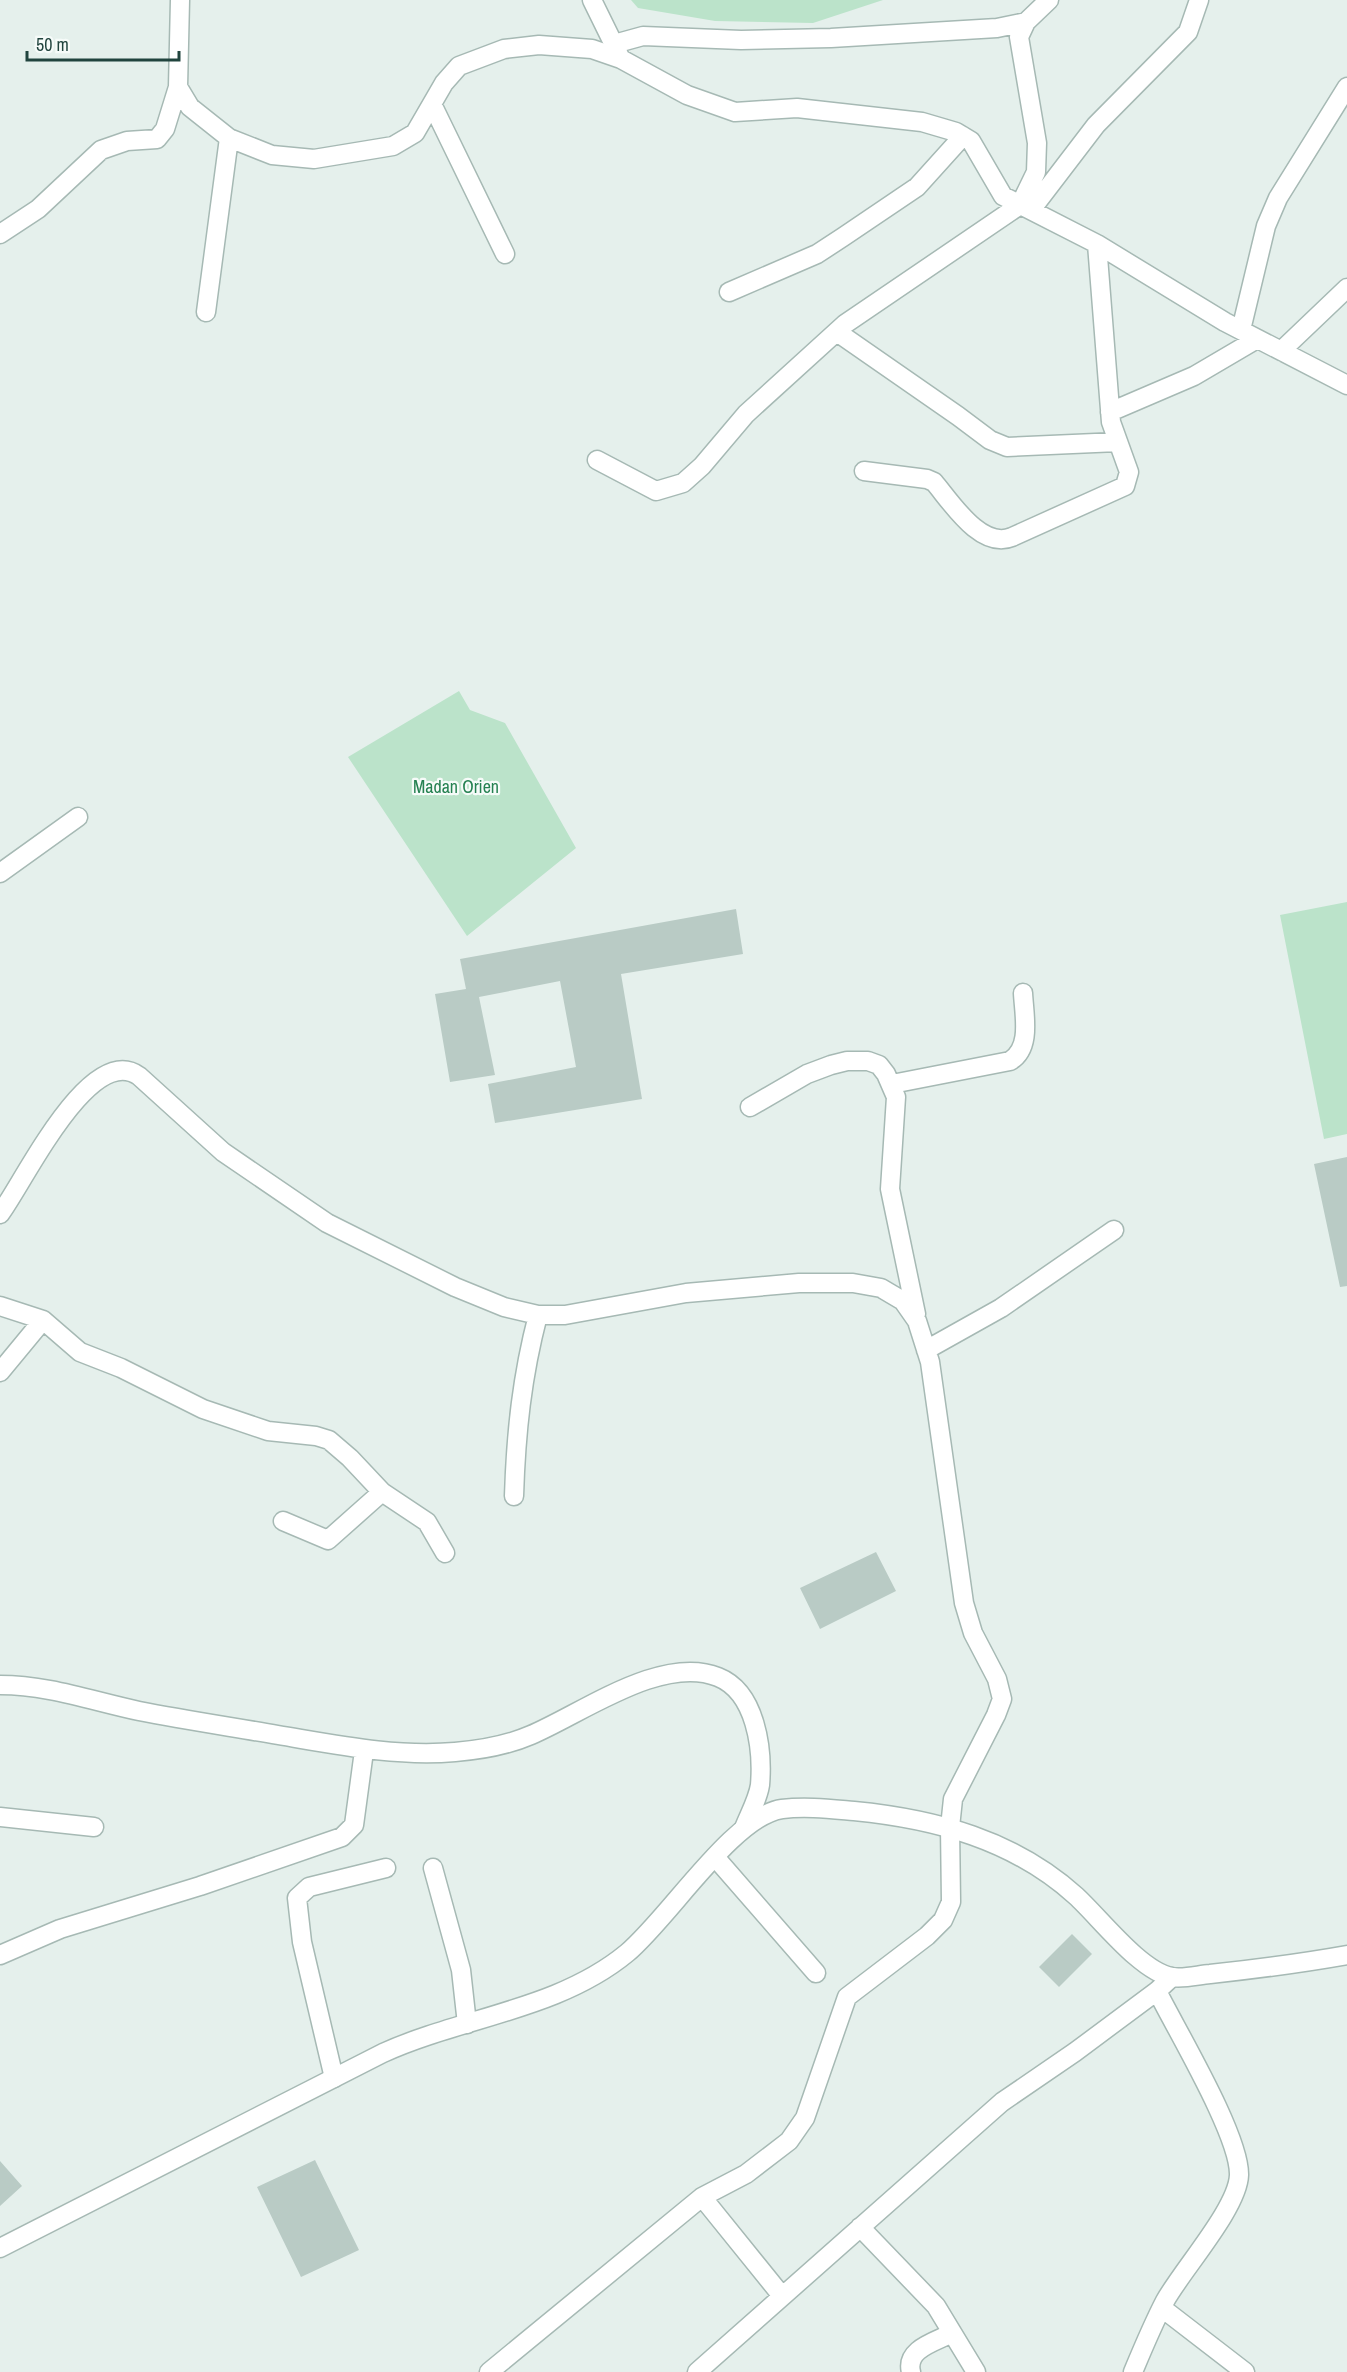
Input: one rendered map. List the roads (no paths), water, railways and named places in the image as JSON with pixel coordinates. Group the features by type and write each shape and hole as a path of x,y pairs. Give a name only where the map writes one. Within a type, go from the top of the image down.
{"street":[{"path":"0,234 38,209 101,150 127,141 157,139 165,129 178,87 180,0"},
{"path":"592,0 617,51"},
{"path":"1025,207 1036,172 1037,143 1019,37 1026,22 1049,0"},
{"path":"597,460 656,491 683,483 702,466 746,414 837,332 1025,207 1096,125 1188,32 1199,0"},
{"path":"617,51 643,36 741,40 831,38 997,28 1026,22"},
{"path":"178,87 190,107 229,138 272,155 289,158 314,159 393,147 415,133 444,83 459,66 504,50 539,45 617,51 687,95 735,112 797,108 922,122 971,141 1003,196 1097,244 1240,330 1347,384"},
{"path":"1240,330 1263,237 1278,198 1347,87"},
{"path":"432,104 505,254"},
{"path":"729,292 817,254 843,237 917,187 963,136"},
{"path":"206,312 229,138"},
{"path":"864,471 927,479 934,482 976,529 999,540 1006,540 1125,486 1129,472 1110,412 1097,244"},
{"path":"1281,351 1347,288"},
{"path":"837,332 958,416 973,429 1007,447 1118,442"},
{"path":"1110,412 1194,376 1257,339"},
{"path":"0,873 78,817"},
{"path":"892,1084 1010,1061 1018,1057 1025,1039 1023,993"},
{"path":"489,2372 702,2197 754,2168 789,2141 805,2118 847,1997 927,1936 943,1920 951,1902 950,1827 953,1799 1002,1699 997,1679 974,1633 964,1603 938,1410 890,1189 896,1097 892,1084 879,1065 868,1061 847,1061 807,1074 750,1107"},
{"path":"0,1214 14,1196 54,1126 70,1108 111,1071 124,1069 139,1076 223,1152 327,1222 455,1287 504,1307 538,1314 566,1315 711,1290 799,1283 853,1283 882,1288 903,1301 917,1321"},
{"path":"926,1350 1001,1308 1114,1230"},
{"path":"0,1306 43,1320 80,1352 122,1368 203,1409 268,1431 316,1436 329,1440 350,1458 382,1492 427,1522 445,1553"},
{"path":"514,1496 519,1401 524,1368 538,1314"},
{"path":"0,1372 43,1320"},
{"path":"283,1521 322,1539 332,1539 382,1492"},
{"path":"0,1684 55,1689 139,1711 364,1751 432,1753 489,1747 529,1736 626,1688 665,1675 696,1671 718,1677 735,1687 746,1703 755,1728 760,1787 744,1828"},
{"path":"0,1955 60,1929 200,1886 342,1837 354,1825 364,1751"},
{"path":"0,2247 410,2041 555,1995 604,1970 659,1923 744,1828 764,1814 783,1809 822,1808 883,1815 950,1827 1005,1847 1049,1874 1076,1896 1147,1968 1172,1977 1288,1965 1347,1955"},
{"path":"0,1818 94,1827"},
{"path":"716,1857 816,1973"},
{"path":"334,2078 302,1942 297,1898 309,1887 386,1868"},
{"path":"433,1868 461,1970 467,2024"},
{"path":"697,2372 1002,2102 1075,2052 1157,1991 1172,1977"},
{"path":"1133,2372 1162,2308 1233,2198 1239,2177 1237,2158 1225,2126 1157,1991"},
{"path":"702,2197 782,2296"},
{"path":"860,2227 936,2306 976,2372"},
{"path":"1162,2308 1245,2372"},
{"path":"910,2372 909,2363 913,2354 952,2333"}],"park label":[{"name":"Madan Orien","path":"456,786"}]}
